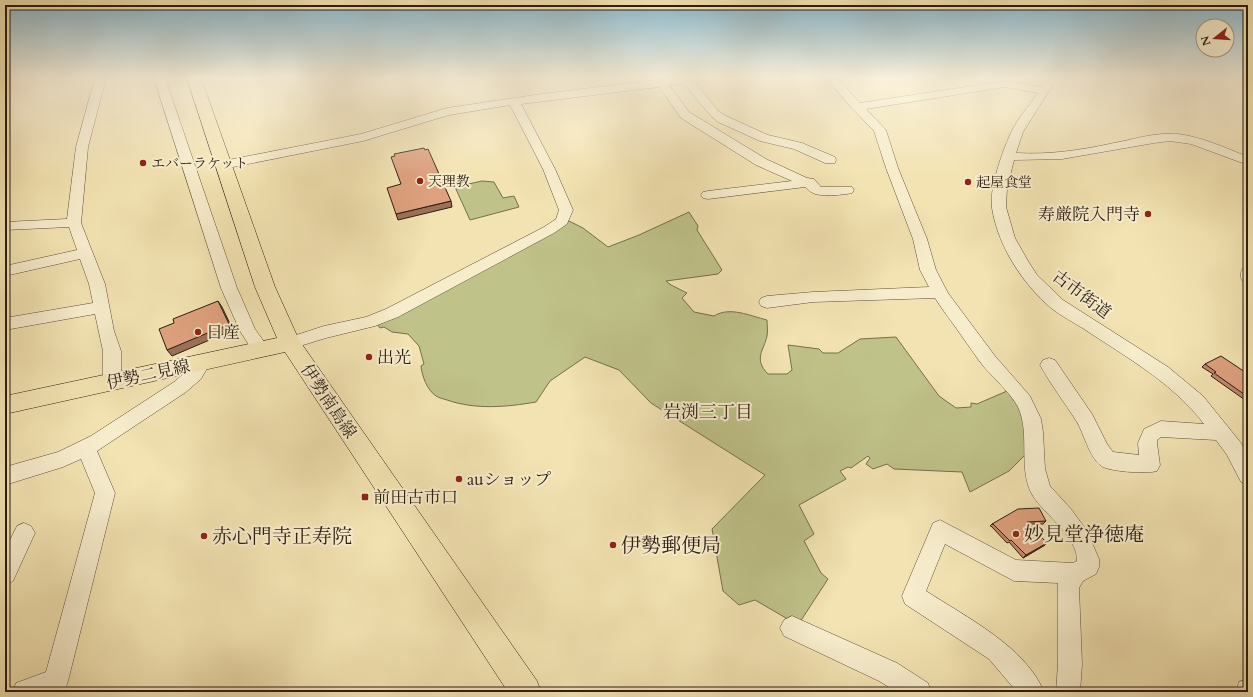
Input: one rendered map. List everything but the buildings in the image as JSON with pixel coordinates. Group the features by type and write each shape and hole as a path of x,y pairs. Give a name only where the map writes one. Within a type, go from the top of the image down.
{"main road":[{"name":"伊勢南島線","path":"205,111 265,287 290,343 526,692"},
{"name":"伊勢二見線","path":"5,405 290,343"}],"street":[{"path":"92,111 82,147 74,223 97,284 112,351 112,381"},
{"path":"170,111 229,288 248,331 260,349"},
{"path":"223,165 363,137 456,111"},
{"path":"290,343 324,332 369,322 392,314 549,230 562,221 566,210 549,169 519,111"},
{"path":"682,111 685,115 761,162 809,182 818,191 847,190"},
{"path":"712,111 722,119 764,138 798,146 830,160"},
{"path":"861,111 880,130 892,168 920,239 928,270 940,292 990,361 1024,401 1032,419 1034,432 1035,469 1041,491 1078,533 1084,545 1089,564 1088,567 1075,574 1068,586 1070,664 1068,692"},
{"name":"古市街道","path":"1032,111 1017,132 1008,156 1000,188 999,207 1002,222 1021,263 1032,279 1043,291 1062,307 1162,372 1186,391 1204,410 1222,433 1241,450 1248,476"},
{"path":"1008,156 1032,158 1058,156 1168,138 1186,140 1248,161"},
{"path":"708,195 809,182"},
{"path":"5,226 74,223"},
{"path":"5,271 85,253"},
{"path":"1248,272 1248,278"},
{"path":"766,302 813,297 940,292"},
{"path":"5,324 102,307"},
{"path":"5,476 44,466 98,442 180,387 195,374 201,362"},
{"path":"1049,365 1085,419 1100,450 1107,460 1150,465 1147,441 1148,436 1154,430 1222,433"},
{"path":"25,692 56,681 104,493 86,448"},
{"path":"1032,692 997,651 913,596 940,530 1014,570 1075,574"},
{"path":"5,574 24,533"},
{"path":"792,628 888,672 919,692"}],"green space":[{"path":"482,181 494,182 503,198 514,196 519,207 470,220 455,187"},
{"path":"689,212 698,226 697,230 722,270 718,274 666,281 687,293 682,298 694,312 714,316 720,313 733,312 747,314 767,320 767,336 760,359 761,364 768,374 787,374 792,370 788,345 819,349 823,353 838,353 860,339 896,337 939,396 956,408 971,407 971,403 977,404 1007,391 1028,420 1027,453 1009,471 970,492 962,472 894,469 887,464 873,469 866,464 870,458 868,456 851,468 848,467 840,471 846,479 799,505 814,534 804,541 821,573 828,579 798,625 755,600 739,605 723,591 712,529 765,475 651,403 619,370 585,357 550,381 536,402 492,407 458,403 437,397 430,390 422,374 421,366 424,364 419,346 408,334 392,332 384,327 380,328 376,323 565,225 569,221 583,228 608,247 639,235"}],"place":[{"name":"エバーラケット","path":"143,163"},
{"name":"天理教","path":"420,181"},
{"name":"起屋食堂","path":"968,182"},
{"name":"寿厳院入門寺","path":"1148,214"},
{"name":"日産","path":"198,332"},
{"name":"出光","path":"369,357"},
{"name":"auショップ","path":"459,479"},
{"name":"前田古市口","path":"365,497"},
{"name":"妙見堂浄徳庵","path":"1016,534"},
{"name":"赤心門寺正寿院","path":"204,536"},
{"name":"伊勢郵便局","path":"613,545"}],"district":[{"name":"岩渕三丁目","path":"708,412"}]}
